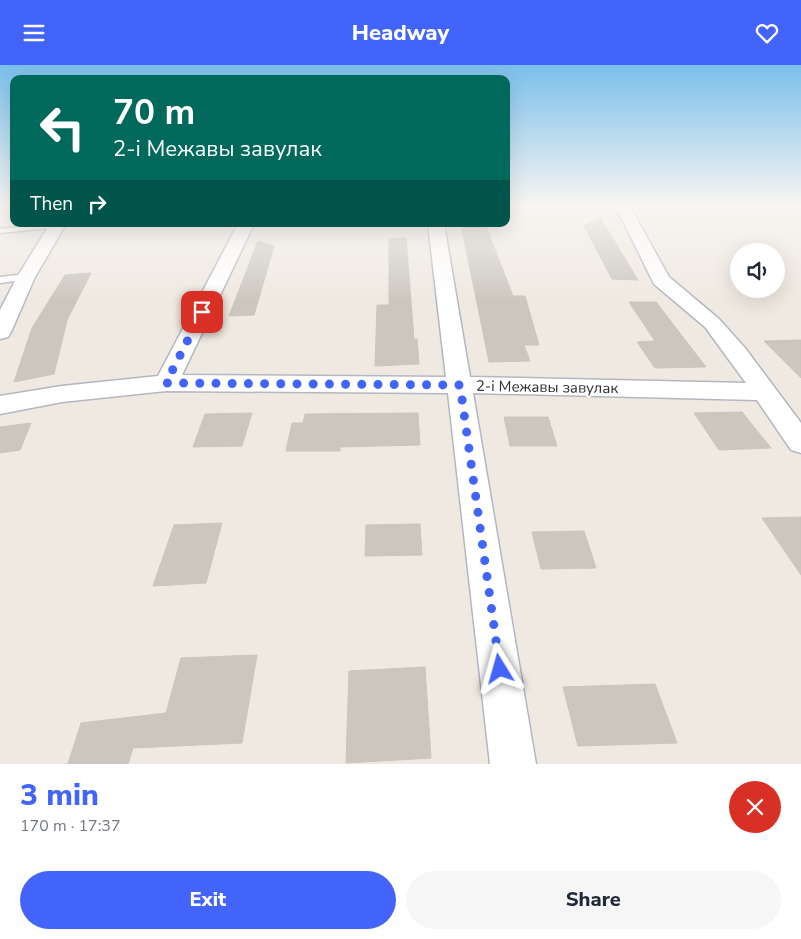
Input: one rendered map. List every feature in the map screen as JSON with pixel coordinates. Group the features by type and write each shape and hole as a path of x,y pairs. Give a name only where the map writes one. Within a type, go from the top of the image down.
{"street":[{"path":"0,332 26,277 50,237"},
{"path":"166,383 240,237"},
{"path":"438,237 513,764"},
{"path":"639,237 661,280 712,323 765,391 801,443"},
{"name":"2-і Межавы завулак","path":"0,405 62,394 166,383 460,385 765,391"}],"lane":[{"path":"0,280 26,277"}],"building":[{"path":"464,237 490,237 513,296 525,296 539,345 524,345 530,361 489,362"},
{"path":"590,237 612,237 638,280 612,279"},
{"path":"406,238 414,339 417,339 419,364 375,366 377,305 389,305 389,239"},
{"path":"258,241 274,246 254,315 229,316"},
{"path":"91,273 67,320 54,374 14,382 32,328 65,275"},
{"path":"629,302 656,302 706,367 655,368 637,342 655,341"},
{"path":"801,340 801,378 764,341"},
{"path":"742,412 771,448 719,450 694,413"},
{"path":"252,413 242,446 193,447 205,414"},
{"path":"418,413 420,445 340,447 340,451 286,451 292,423 303,423 305,414"},
{"path":"504,417 548,417 557,446 510,446"},
{"path":"31,423 20,450 0,453 0,427"},
{"path":"801,517 801,575 762,518"},
{"path":"222,523 206,583 153,586 174,525"},
{"path":"420,524 422,555 365,556 366,525"},
{"path":"584,531 596,568 541,569 532,532"},
{"path":"257,655 242,743 133,748 128,764 68,764 81,723 166,713 181,658"},
{"path":"425,667 431,758 346,763 349,671"},
{"path":"655,684 677,743 578,746 563,687"}],"route":[{"path":"202,312 166,383 460,385 500,669"}]}
